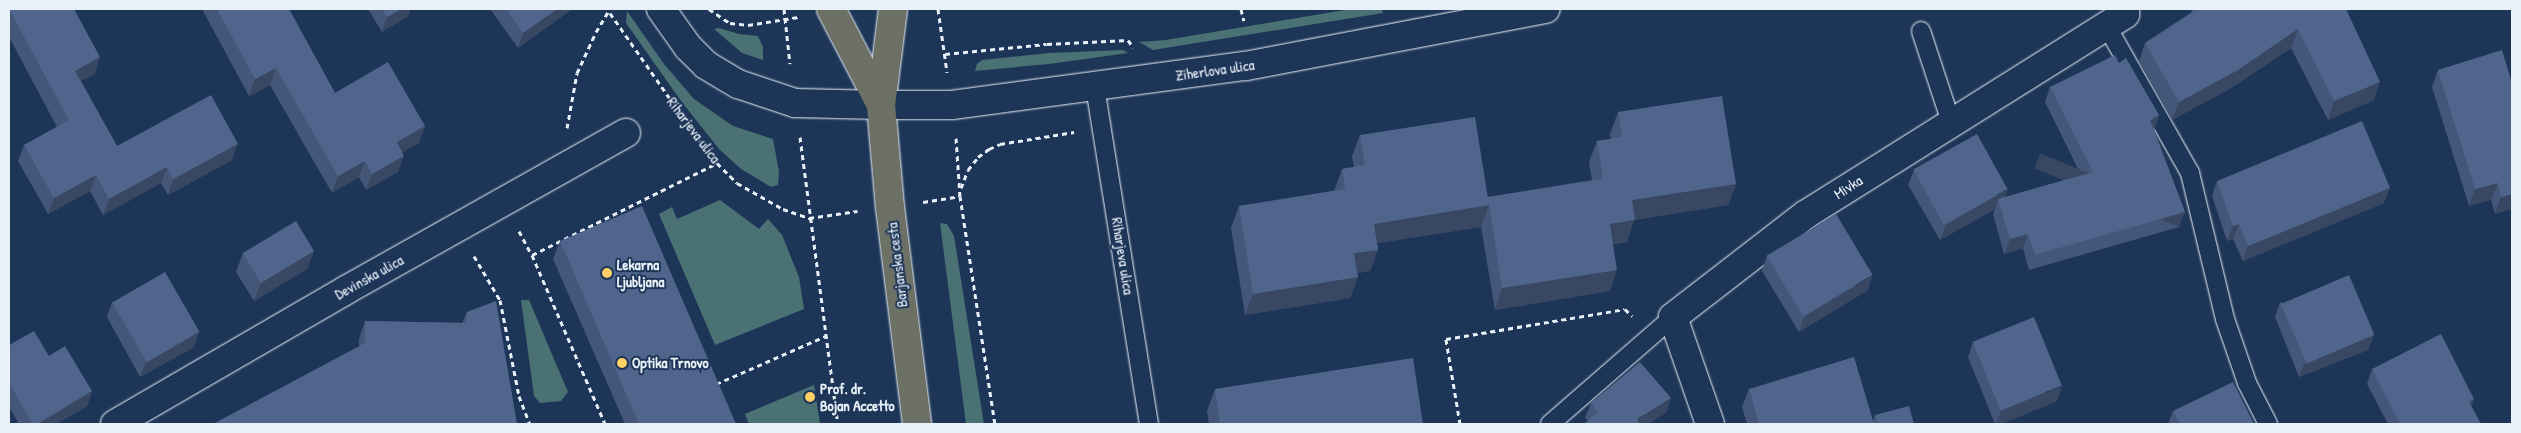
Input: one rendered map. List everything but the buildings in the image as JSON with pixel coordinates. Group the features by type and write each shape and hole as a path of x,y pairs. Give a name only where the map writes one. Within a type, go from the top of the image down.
{"main road":[{"name":"Barjanska cesta","path":"831,9 880,105"},
{"name":"Barjanska cesta","path":"893,9 880,105 917,424"}],"street":[{"path":"661,9 688,47 700,59 738,84 795,103 880,105"},
{"name":"Ziherlova ulica","path":"880,105 952,105 1246,66 1546,9"},
{"name":"Mivka","path":"1674,317 1805,215 2122,14"},
{"name":"Devinska ulica","path":"115,424 457,228 626,134"},
{"path":"1674,317 1710,424"}],"lane":[{"path":"2122,14 2190,173 2225,319 2247,383 2268,424"},
{"path":"1921,31 1951,122"},
{"name":"Riharjeva ulica","path":"1096,87 1149,424"},
{"path":"1550,424 1674,317"}],"path":[{"path":"709,9 730,23 748,25 784,18 784,9"},
{"path":"938,9 944,54 1047,44 1128,40"},
{"path":"1241,9 1244,21"},
{"path":"563,169 568,113 577,72 596,32 610,11"},
{"name":"Riharjeva ulica","path":"610,11 717,163 738,183 757,196 783,209 809,218"},
{"path":"960,196 968,170 978,157 1000,144 1062,135 1102,124"},
{"path":"802,150 809,218 838,424"},
{"path":"958,150 960,196 995,424"},
{"path":"532,255 717,163"},
{"path":"503,202 532,255 605,424"},
{"path":"457,228 500,300 519,396 530,424"},
{"path":"1460,424 1446,338 1625,309 1650,338"},
{"path":"715,384 826,336"}],"green space":[{"path":"1351,9 1382,9 1383,13 1153,50 1139,42 1166,40"},
{"path":"627,11 664,64 694,99 733,126 773,139 779,172 778,185 771,187 741,169 719,149 681,101 626,23"},
{"path":"719,28 739,34 758,36 763,47 763,60 742,53 714,29"},
{"path":"1123,50 1128,53 1049,64 975,71 977,64 982,60 1049,53"},
{"path":"720,200 759,229 768,219 782,235 799,277 804,309 715,345 659,214 672,207 677,219"},
{"path":"940,223 947,224 954,236 984,424 966,424"},
{"path":"521,300 529,300 568,392 561,401 540,403 534,396"},
{"path":"814,385 820,424 749,424 745,414"}],"place":[{"name":"Lekarna Ljubljana","path":"607,273"},
{"name":"Optika Trnovo","path":"622,363"},
{"name":"Prof. dr. Bojan Accetto","path":"810,397"}]}
